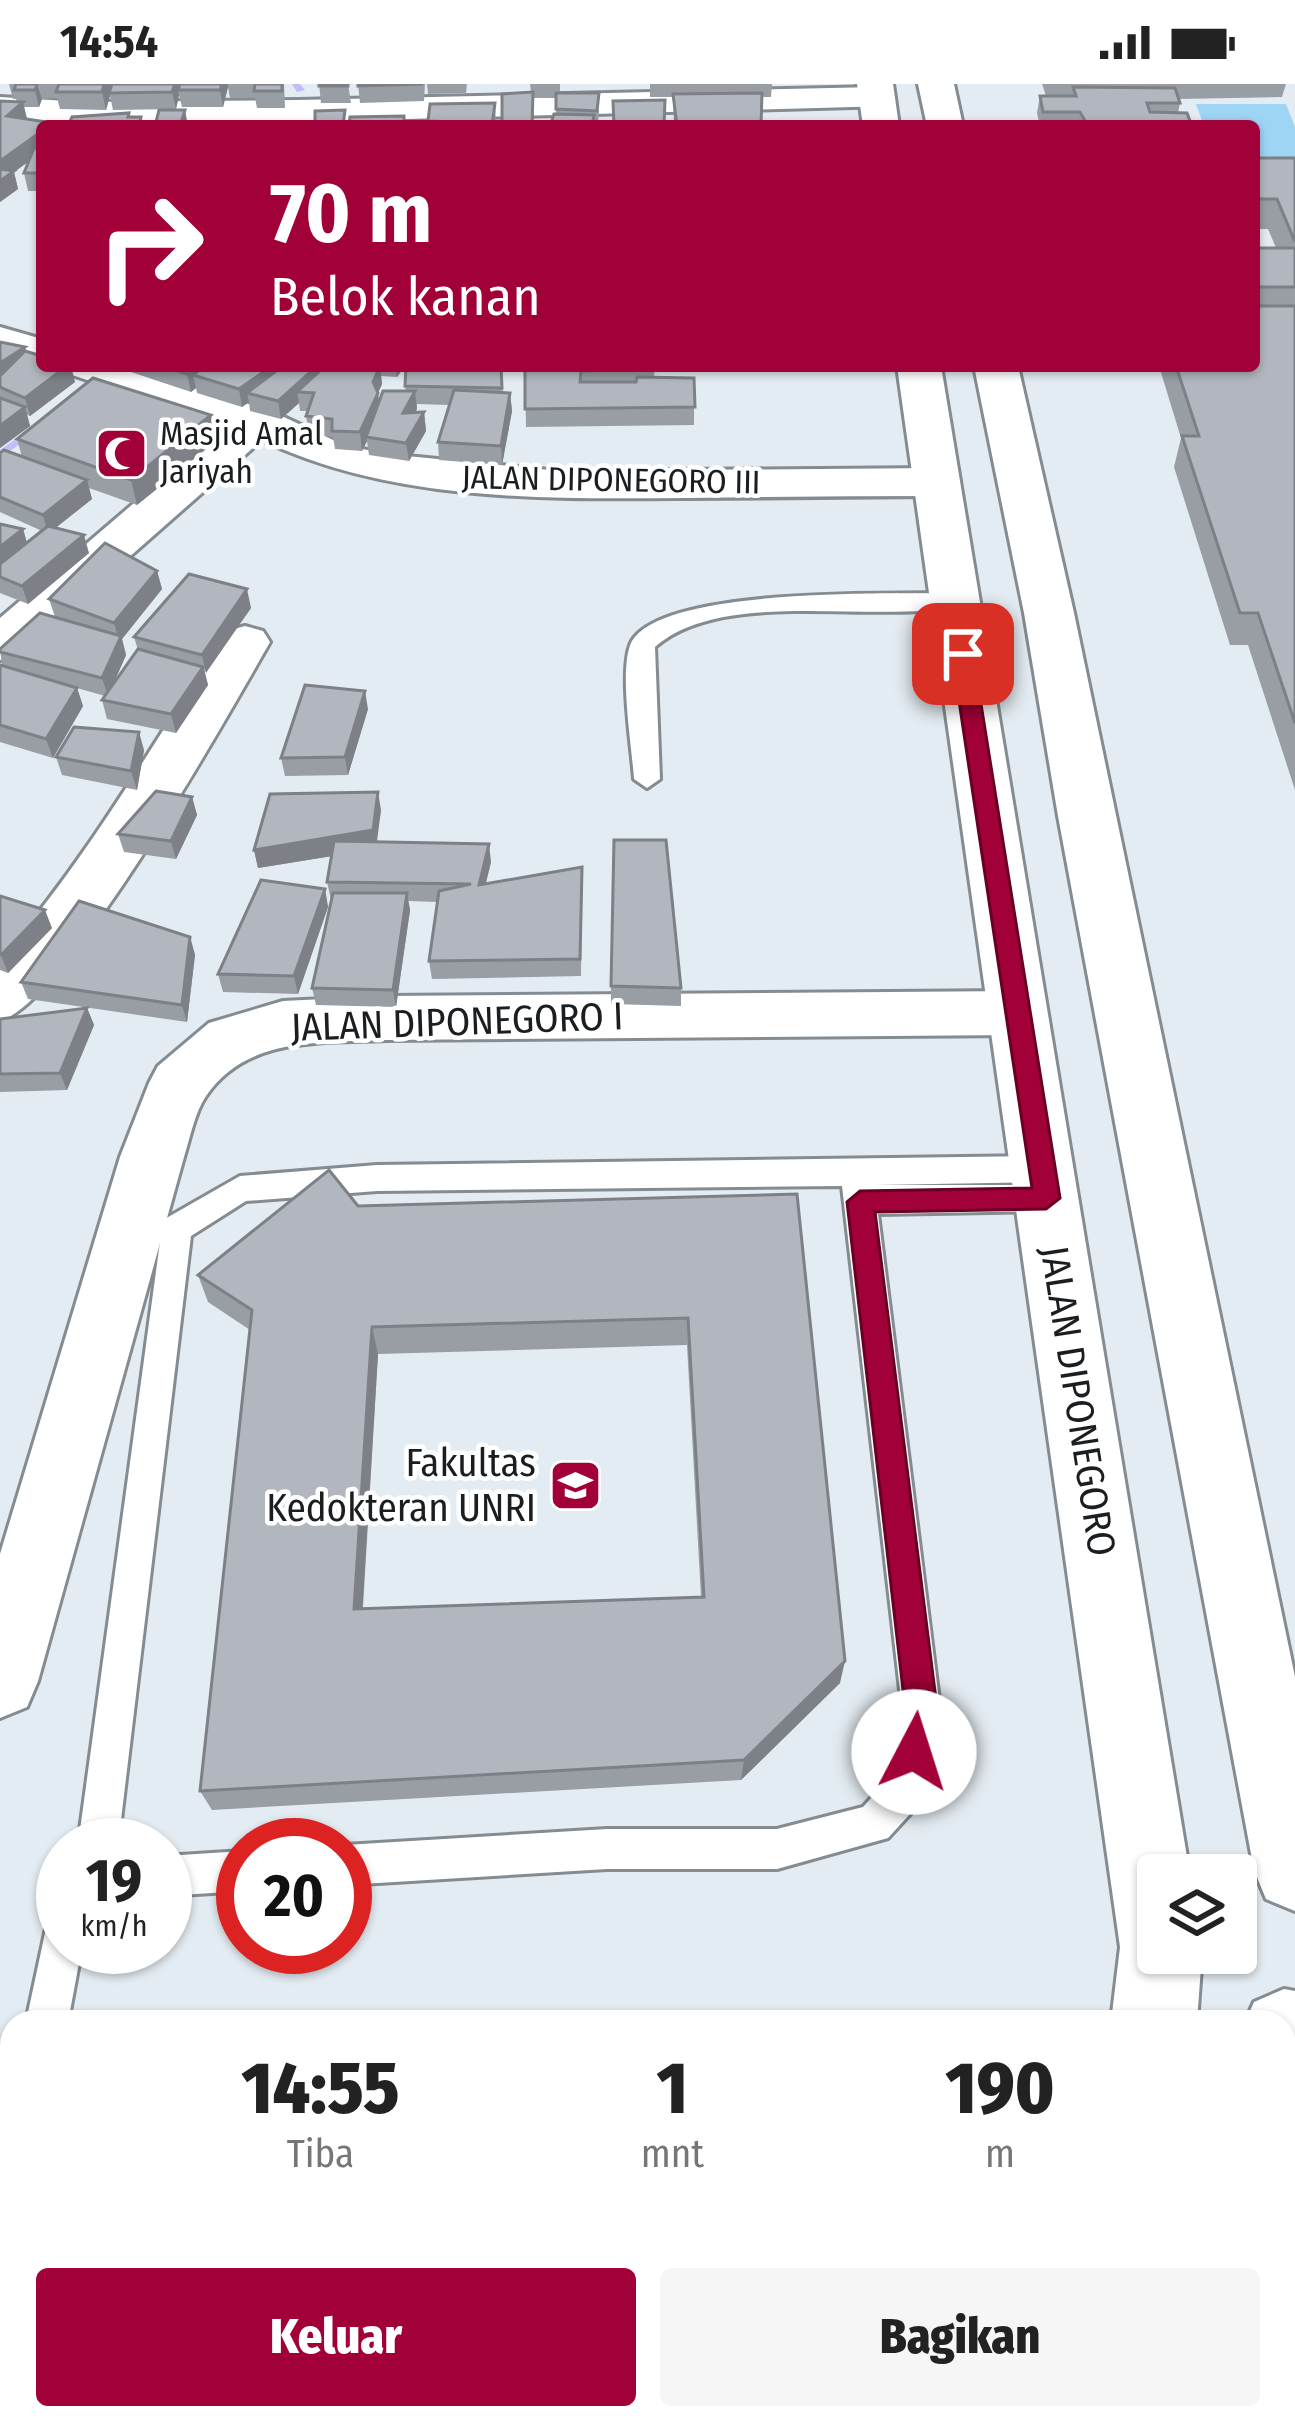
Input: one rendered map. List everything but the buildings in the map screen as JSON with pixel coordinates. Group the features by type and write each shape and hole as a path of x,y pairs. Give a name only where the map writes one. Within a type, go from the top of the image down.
{"street":[{"path":"936,84 944,120"},
{"path":"0,108 298,118 878,103"},
{"path":"0,340 36,350"},
{"name":"JALAN DIPONEGORO III","path":"112,372 257,421 329,455 456,477 560,485 937,482"},
{"name":"JALAN DIPONEGORO","path":"920,372 1145,1854"},
{"path":"998,372 1295,1870"},
{"path":"0,644 257,421"},
{"path":"0,999 63,925 162,782 245,642"},
{"name":"JALAN DIPONEGORO I","path":"0,1682 152,1156 180,1083 230,1040 283,1023 385,1018 1017,1013"},
{"path":"1155,2010 1158,1974"}],"lane":[{"path":"647,779 643,644 666,624 768,604 954,600"},
{"path":"101,1818 175,1229 240,1190 377,1178 859,1187 1044,1184"},
{"path":"372,1863 607,1850 777,1849 874,1824 907,1788 922,1716 859,1187"},
{"path":"49,2010 56,1974"}],"shaded area":[{"path":"1196,104 1286,104 1295,127 1295,185 1260,185 1260,120 1202,120"}],"waterway":[{"path":"296,84 300,90"},
{"path":"0,455 33,430"}],"place":[{"name":"Masjid Amal Jariyah","path":"121,453"},
{"name":"Fakultas Kedokteran UNRI","path":"575,1485"}],"route":[{"path":"914,1752 922,1716 860,1202 1046,1198 963,654"}]}
